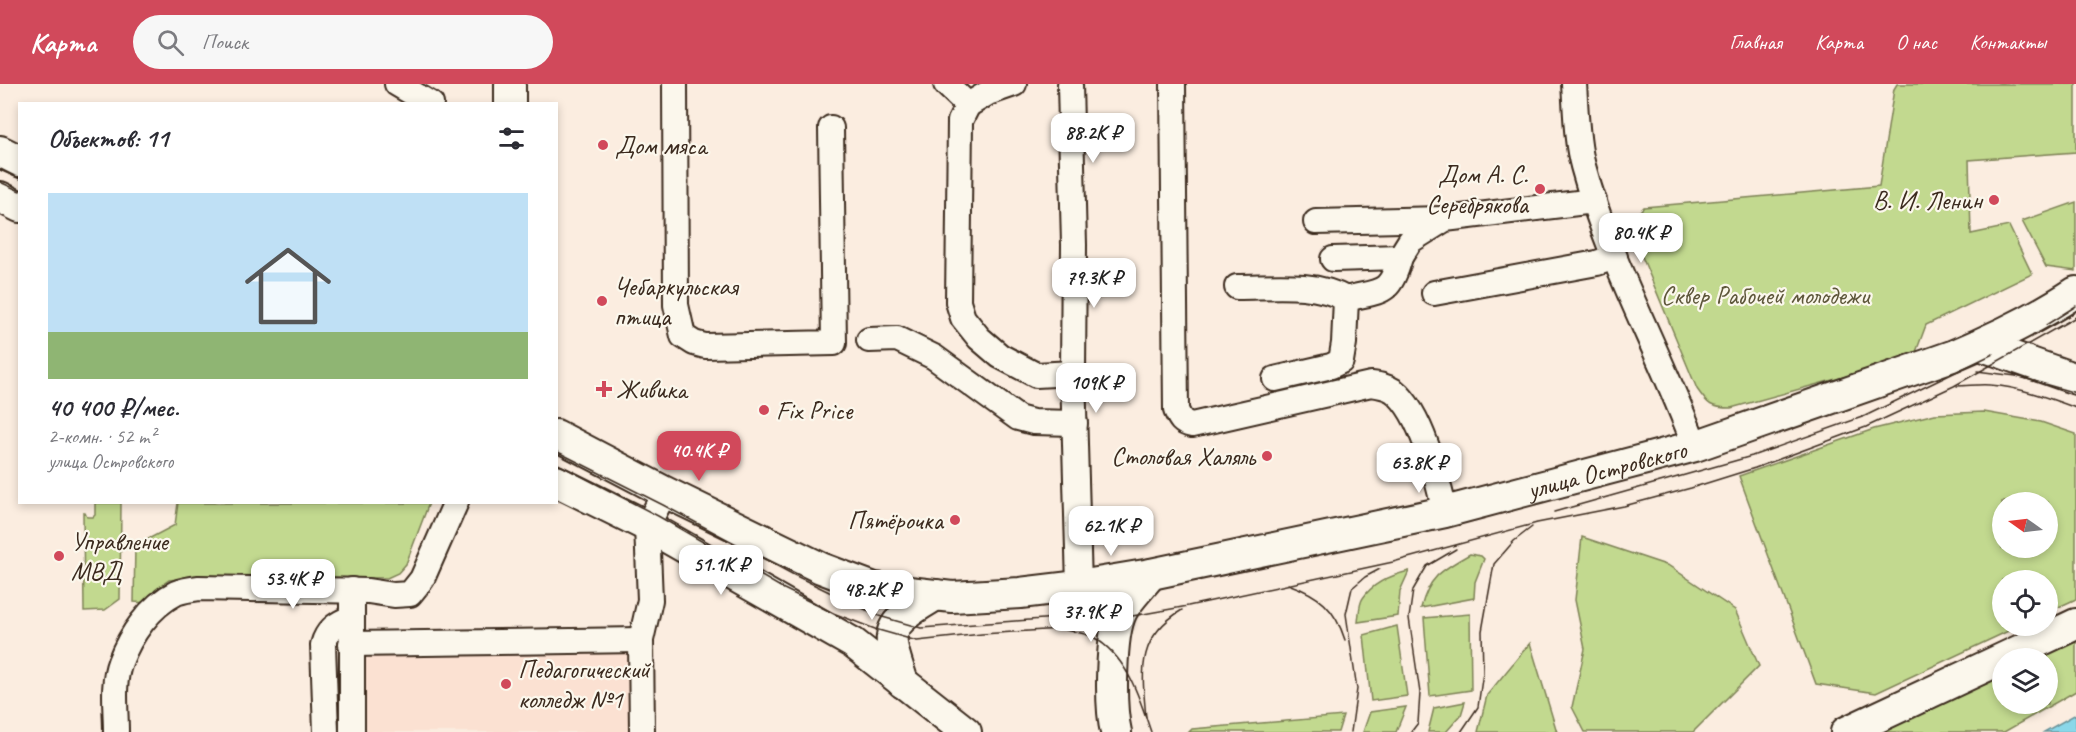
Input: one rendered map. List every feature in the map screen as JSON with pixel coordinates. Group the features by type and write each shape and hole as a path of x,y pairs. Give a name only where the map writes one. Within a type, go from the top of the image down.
{"main road":[{"path":"510,84 510,102"},
{"path":"0,151 18,160"},
{"path":"0,197 18,206"},
{"name":"улица Островского","path":"558,436 664,492 832,572 874,588 952,597 1020,593 1151,574 1445,512 1695,446 1980,345 2044,313 2076,292"},
{"path":"1980,345 2076,379"},
{"path":"558,482 647,526 853,643 966,732"},
{"path":"1116,732 1112,691 1119,618 1122,610 1151,574"},
{"path":"903,683 891,637 896,625 909,612 936,595"},
{"path":"1846,732 2076,624"}],"street":[{"path":"397,84 428,102"},
{"path":"675,84 676,304 683,336 693,344 705,346 834,343 831,128"},
{"path":"946,84 968,105"},
{"path":"1014,84 988,93 968,105 960,121 958,303 963,318 979,338 1000,356 1036,375 1073,373"},
{"path":"1070,84 1074,244 1073,373 1079,586"},
{"path":"1173,84 1176,410 1180,420 1192,425 1371,384 1383,385 1394,391 1406,405 1414,420 1433,463 1445,512"},
{"path":"1574,84 1582,164 1594,201 1615,258 1681,407 1695,446"},
{"path":"1316,222 1445,219 1594,201"},
{"path":"1237,287 1311,287 1336,293 1346,299 1383,289 1395,276 1400,257 1410,241 1445,219"},
{"path":"1333,258 1400,257"},
{"path":"1434,293 1615,258"},
{"path":"1275,379 1331,366 1341,361 1346,299"},
{"path":"869,340 897,339 934,357 1018,418 1033,422 1075,423"},
{"path":"642,732 641,640 650,600 647,526 664,492"},
{"path":"116,732 116,686 120,662 143,621 164,600 178,592 199,588 352,590 394,595 410,594 422,579 455,504"},
{"path":"352,590 352,732"},
{"path":"326,732 323,645 334,626 351,618"},
{"path":"351,644 641,640"}],"shaded area":[{"name":"Педагогический колледж №1","path":"647,631 648,732 365,732 363,635"}],"green space":[{"name":"Сквер Рабочей молодежи","path":"1897,84 2076,84 2076,152 1969,160 1971,234 2009,226 2032,274 1926,325 1916,352 1865,371 1731,408 1711,404 1697,389 1633,235 1633,218 1644,207 1879,186 1894,89"},
{"path":"2076,202 2076,271 2046,267 2022,221"},
{"path":"1984,412 2041,422 2076,434 2076,599 2058,607 2058,570 1992,570 1992,636 1998,636 1876,693 1816,684 1739,476 1874,429 1935,414"},
{"path":"95,504 121,504 120,599 105,610 84,611 83,513 87,517 95,515"},
{"path":"178,504 429,504 406,564 398,573 387,578 210,576 169,580 155,590 147,603 134,602 135,546 175,525"},
{"path":"1582,537 1669,566 1735,610 1759,666 1693,732 1585,732 1572,707 1585,649 1575,600"},
{"path":"1470,554 1481,556 1484,559 1475,582 1474,598 1421,608 1428,588 1438,575"},
{"path":"1409,571 1400,591 1398,616 1358,622 1363,598 1372,588 1383,580"},
{"path":"1470,614 1471,690 1430,696 1424,618"},
{"path":"1397,626 1407,696 1371,701 1364,635"},
{"path":"2076,639 2076,691 2058,701 2058,648 2055,648"},
{"path":"1530,643 1557,732 1478,732 1487,695"},
{"path":"1992,677 1992,714 2036,714 2004,732 1881,732 1893,722"},
{"path":"1465,702 1461,715 1446,732 1428,732 1434,708"},
{"path":"1406,707 1396,732 1363,732 1370,712"},
{"path":"1343,716 1338,732 1189,732 1192,729"}],"water":[{"path":"2076,714 2076,732 2044,732"}],"tram line":[{"path":"0,170 18,178"},
{"path":"0,182 18,190"},
{"path":"2046,325 2076,306"},
{"path":"558,464 658,516 784,589 833,613 875,629 917,641 1060,629 1188,606 1393,562 1537,523 1624,506 1691,488 1755,468 1866,427 1954,386 2076,317"},
{"path":"1554,512 1752,456 1865,416 1993,354"},
{"path":"1977,371 2016,376 2076,393"},
{"path":"1957,386 1986,385 2012,388 2076,408"},
{"path":"558,452 794,575 879,616 921,628 1098,615"},
{"path":"1461,732 1478,707 1483,672 1482,631 1494,564 1514,541 1532,527"},
{"path":"1411,732 1418,723 1420,693 1409,618 1413,590 1427,566 1456,549"},
{"path":"1351,732 1357,689 1346,614 1352,588 1365,577 1380,569"},
{"path":"1288,584 1309,593 1324,604 1336,619 1345,640"},
{"path":"1146,718 1143,685 1145,657 1149,644 1156,632 1182,610"},
{"path":"1066,630 1093,637 1115,655 1131,679 1151,732"}],"place":[{"name":"Дом мяса","path":"603,145"},
{"name":"Дом А. С. Серебрякова","path":"1540,189"},
{"name":"В. И. Ленин","path":"1994,200"},
{"name":"Чебаркульская птица","path":"602,301"},
{"name":"Живика","path":"604,389"},
{"name":"Fix Price","path":"764,410"},
{"name":"Столовая Халяль","path":"1267,456"},
{"name":"Пятёрочка","path":"955,520"},
{"name":"Управление МВД","path":"59,556"},
{"name":"Педагогический колледж №1","path":"506,684"}]}
